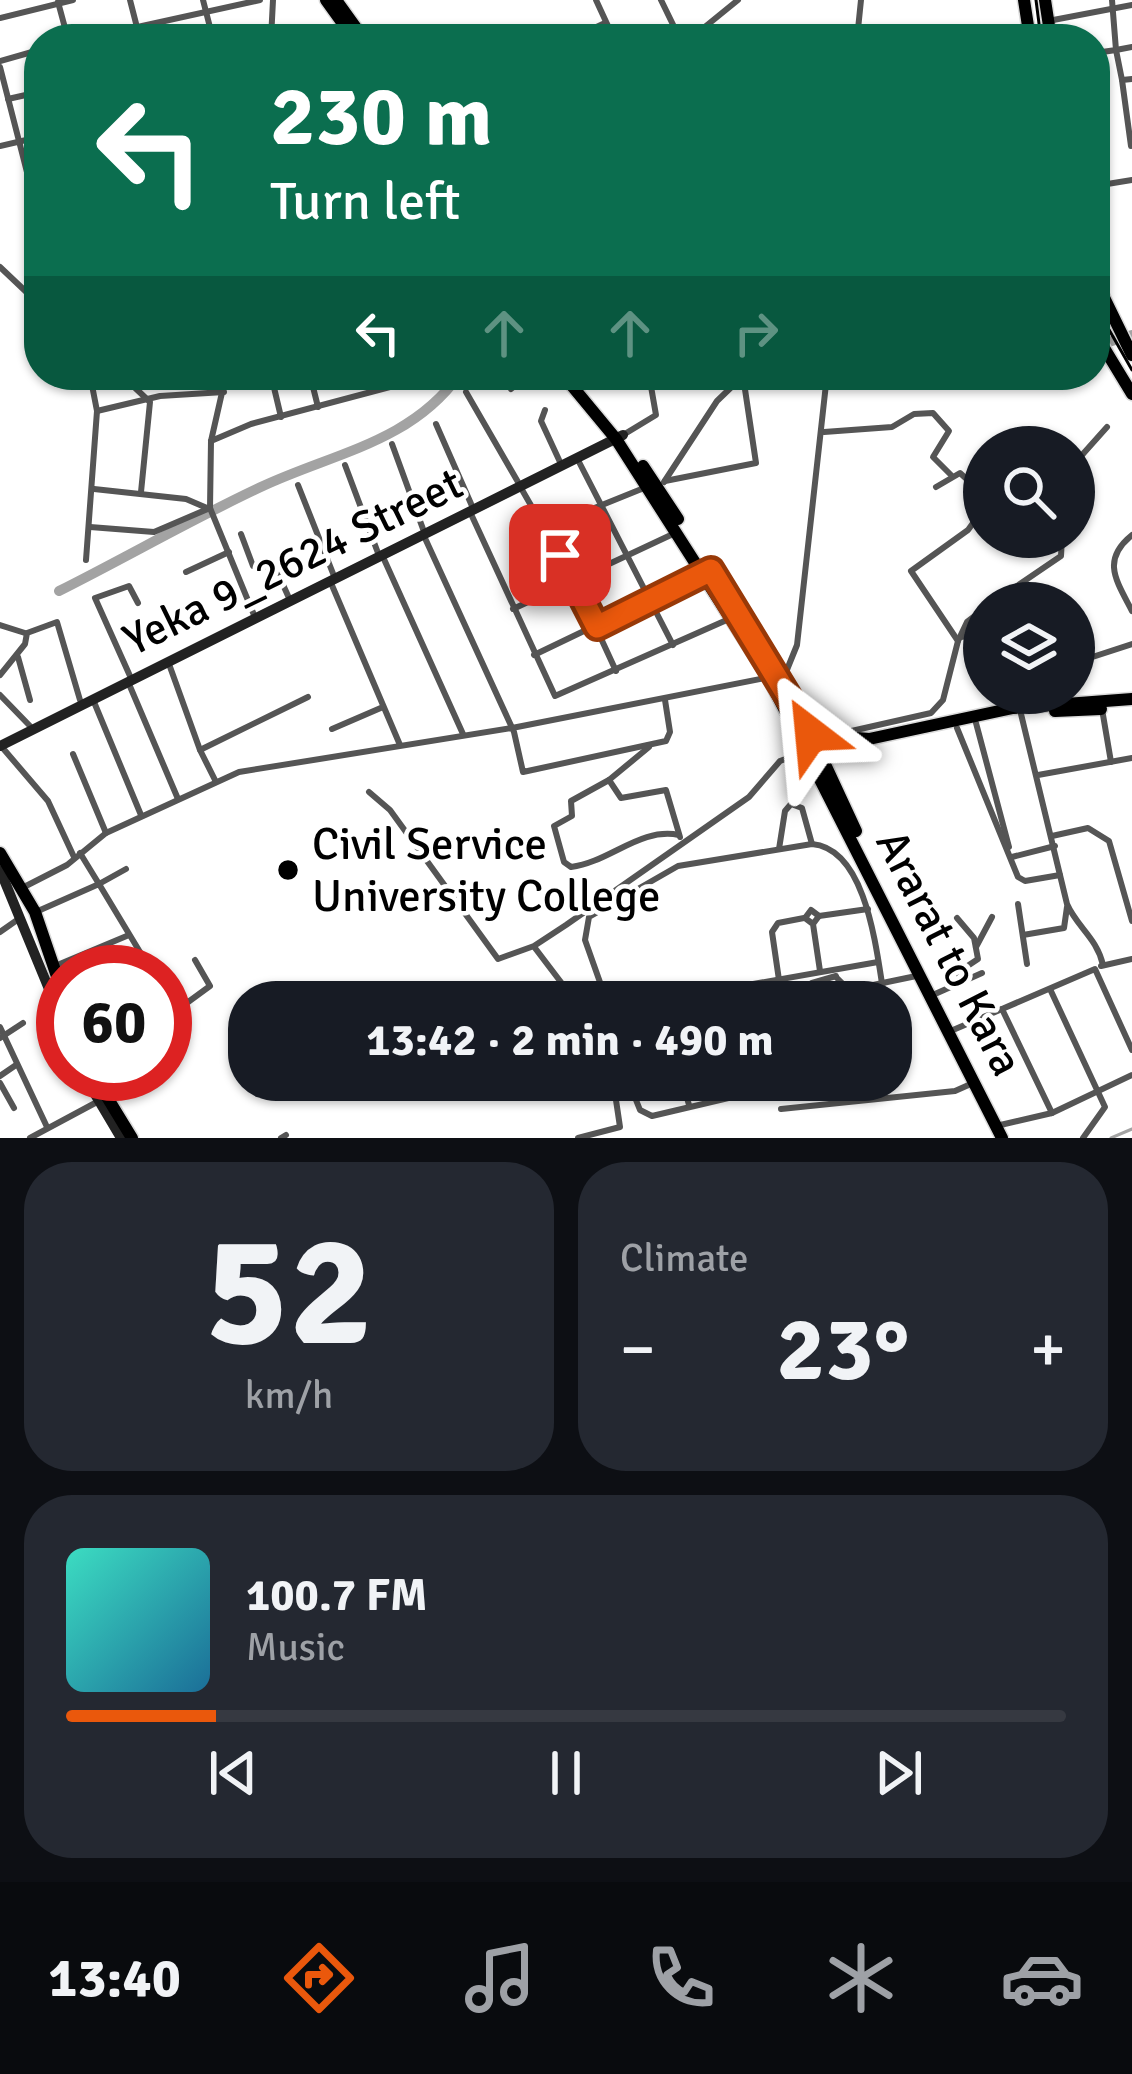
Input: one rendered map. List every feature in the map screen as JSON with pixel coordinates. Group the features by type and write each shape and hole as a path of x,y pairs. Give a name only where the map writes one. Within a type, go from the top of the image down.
{"main road":[{"path":"1045,0 1048,24"},
{"path":"1110,313 1131,353"},
{"path":"1110,360 1132,394"},
{"name":"Ararat to Kara","path":"584,390 657,485 775,680 973,1083 1003,1132"},
{"name":"Yeka 9_2624 Street","path":"520,485 578,460 620,434"},
{"name":"Yeka 9_2624 Street","path":"129,680 170,664 595,448"},
{"name":"Ararat to Kara","path":"657,485 677,532 708,572 775,680"},
{"name":"Yeka 9_2624 Street","path":"0,744 332,580"},
{"name":"Yeka 9_2624 Street","path":"0,744 87,700"},
{"path":"1095,705 1132,703"},
{"path":"1095,709 1132,703"},
{"path":"807,742 884,736 985,714"},
{"path":"807,742 868,746 957,728 999,714"},
{"path":"0,853 22,888 46,945"},
{"path":"0,870 36,957"},
{"name":"Ararat to Kara","path":"921,975 935,994 1003,1132"},
{"path":"109,1101 132,1138"},
{"path":"97,1102 121,1138"}],"street":[{"path":"0,18 73,0"},
{"path":"142,24 204,5 260,0"},
{"path":"596,0 605,23"},
{"path":"708,24 738,0"},
{"path":"1048,21 1113,4 1132,5"},
{"path":"1113,4 1116,50 1127,79 1132,148"},
{"path":"1110,51 1132,47"},
{"path":"0,64 24,154"},
{"path":"8,99 24,95"},
{"path":"0,146 24,140"},
{"path":"0,267 24,288"},
{"path":"86,560 94,488 97,411 93,390"},
{"path":"138,390 148,398"},
{"path":"275,390 281,416"},
{"path":"314,390 318,407"},
{"path":"211,440 380,390"},
{"path":"620,434 656,415 652,390"},
{"path":"657,485 728,390"},
{"path":"545,528 657,485 756,463 745,390"},
{"path":"22,888 106,833 250,769 775,680 797,645 826,390"},
{"path":"97,411 148,398 224,392 211,440 211,512 254,615"},
{"path":"466,392 545,528 616,671"},
{"path":"141,492 148,398"},
{"path":"545,410 541,422 560,462"},
{"path":"824,432 892,427 914,413 933,413 949,431 933,457 951,475"},
{"path":"217,419 231,431"},
{"path":"436,424 555,696 732,617"},
{"path":"1095,441 1108,427"},
{"path":"392,444 424,533 512,728 525,772 669,738 665,700"},
{"path":"578,460 674,645"},
{"path":"345,465 380,555 464,735"},
{"path":"936,487 951,475 963,476"},
{"path":"298,485 400,746"},
{"path":"94,488 197,501 211,512"},
{"path":"89,527 154,532 211,512"},
{"path":"514,609 677,532"},
{"path":"959,639 911,571 963,532"},
{"path":"241,534 253,566 274,566 289,598"},
{"path":"1132,535 1116,548 1112,564 1132,611"},
{"path":"187,572 229,552"},
{"path":"1023,582 1058,558"},
{"path":"534,655 708,572"},
{"path":"138,603 129,586 94,598 178,799"},
{"path":"0,675 27,633 51,622 60,624 87,700 141,815"},
{"path":"0,625 27,633"},
{"path":"838,736 937,710 955,667 963,630"},
{"path":"959,639 963,638"},
{"path":"1095,656 1132,644"},
{"path":"17,655 29,700"},
{"path":"170,664 215,782"},
{"path":"0,695 30,726"},
{"path":"200,750 308,697"},
{"path":"332,729 382,707"},
{"path":"1102,709 1111,762"},
{"path":"1019,714 1067,904 1073,918 1089,929 1132,1050"},
{"path":"976,723 1009,854"},
{"path":"957,728 1021,880 1060,874"},
{"path":"369,792 390,810 498,959 534,946 680,838 749,797 780,761 807,742"},
{"path":"0,744 48,801 134,945"},
{"path":"650,746 609,780 571,801 572,816 554,826 566,866 596,862 648,833 680,838"},
{"path":"73,754 106,833"},
{"path":"1038,775 1132,758"},
{"path":"609,780 621,798 666,790 680,838"},
{"path":"986,799 997,795"},
{"path":"779,849 785,811 791,804 802,808 812,844"},
{"path":"1052,836 1088,828 1109,841 1132,921"},
{"path":"600,981 585,940 589,917 664,871 812,844 826,845 841,857 868,909 881,981"},
{"path":"1009,854 1054,846"},
{"path":"34,912 126,868"},
{"path":"1018,904 1027,964"},
{"path":"1023,935 1064,928 1067,904"},
{"path":"813,924 819,916 868,909"},
{"path":"779,980 774,926 805,918 811,910 819,916"},
{"path":"976,946 992,917"},
{"path":"0,932 20,918"},
{"path":"805,918 813,924 820,972"},
{"path":"956,918 976,946 978,959 960,971 958,984"},
{"path":"106,945 129,935"},
{"path":"534,946 560,981"},
{"path":"953,1030 1099,967 1132,959"},
{"path":"192,999 210,986 195,960"},
{"path":"774,981 835,974 878,962"},
{"path":"810,981 820,972 835,974 841,981"},
{"path":"935,994 982,973"},
{"path":"895,981 921,975"},
{"path":"1050,989 1105,1107 1083,1138"},
{"path":"1003,1009 1052,1112"},
{"path":"22,1023 1,1033 47,1127"},
{"path":"14,1108 0,1080 16,1065"},
{"path":"1003,1132 1132,1075"},
{"path":"782,1109 909,1097 973,1083"},
{"path":"578,1138 619,1130 616,1101"},
{"path":"638,1101 645,1115 708,1101"},
{"path":"688,1101 689,1105"},
{"path":"30,1138 97,1102"}],"waterway":[{"path":"1110,342 1132,335"},
{"path":"59,591 263,486 395,431 447,390"},
{"path":"1111,1138 1132,1129"}],"tram line":[{"path":"1036,0 1039,24"},
{"path":"1110,331 1132,370"}],"place":[{"name":"Civil Service University College","path":"288,870"}],"route":[{"path":"560,555 597,627 711,570 811,734"}]}
